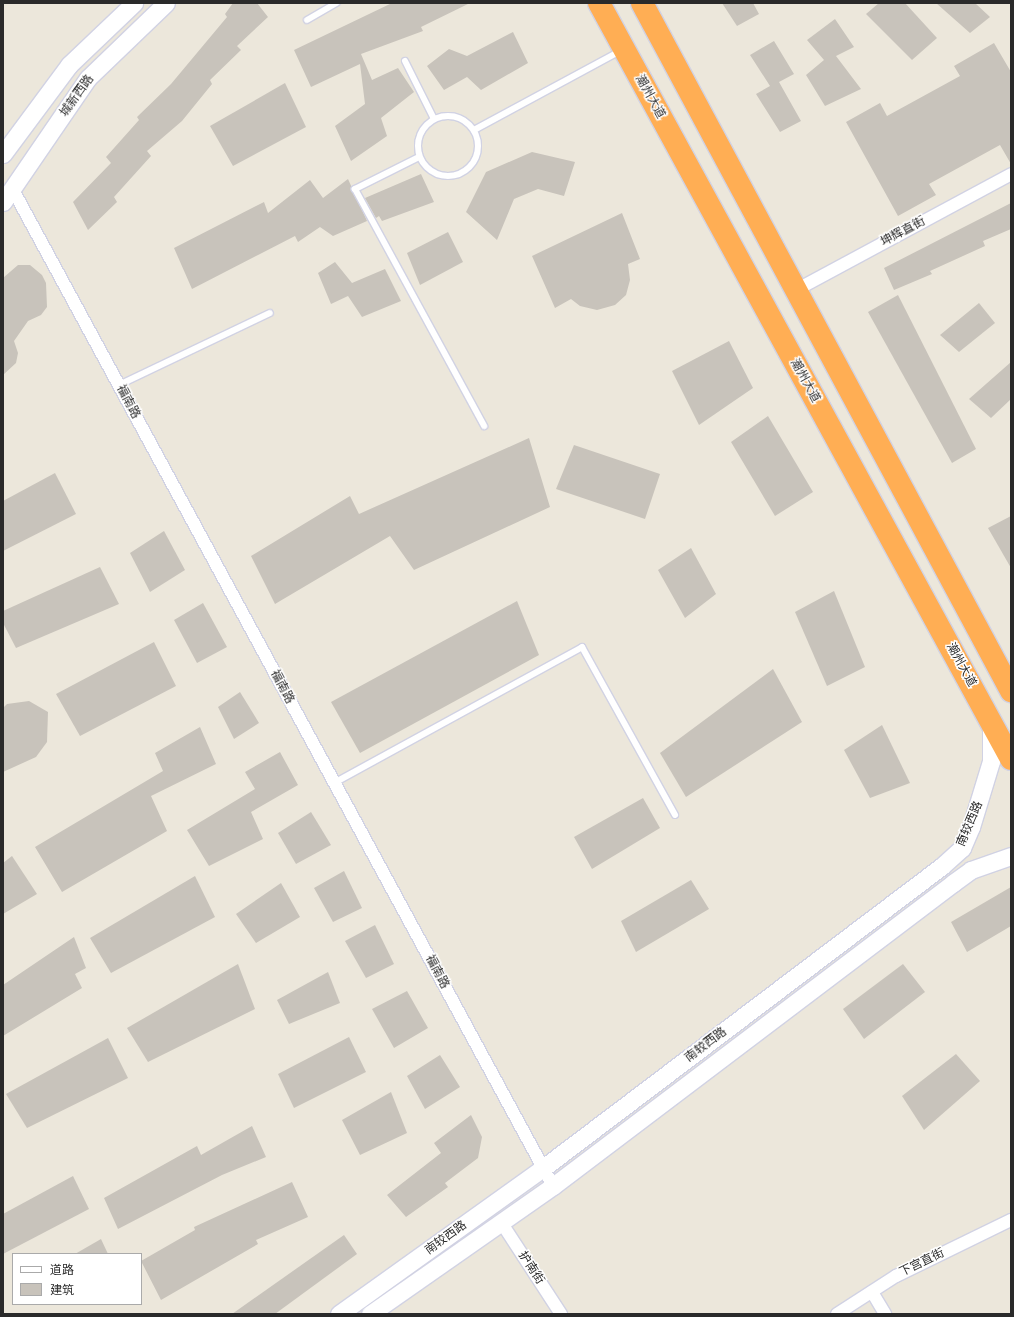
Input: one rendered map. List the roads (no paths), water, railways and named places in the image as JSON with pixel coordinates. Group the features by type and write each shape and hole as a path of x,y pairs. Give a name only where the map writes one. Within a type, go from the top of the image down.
{"highway":[{"name":"潮州大道","path":"599,3 1011,759"},
{"path":"642,3 1010,686"}],"main road":[{"name":"城新西路","path":"3,154 69,65 134,3"},
{"name":"城新西路","path":"6,193 88,78 166,3"},
{"name":"南较西路","path":"339,1314 543,1168 942,866 962,848 989,768 991,721"},
{"name":"南较西路","path":"370,1314 553,1186 971,870 1011,856"}],"street":[{"name":"坤辉直街","path":"796,290 1011,174"},
{"name":"福南路","path":"6,193 119,385 553,1186"},
{"name":"下宫直街","path":"837,1314 896,1276 1011,1220"},
{"name":"护南街","path":"501,1222 561,1314"},
{"path":"872,1292 885,1314"}],"lane":[{"path":"306,20 337,3"},
{"path":"474,130 624,49"},
{"path":"405,61 434,119"},
{"path":"459,117 474,130 478,150 475,159 461,174 452,176 432,172 419,157 418,137 434,119 459,117"},
{"path":"419,157 355,189 484,426"},
{"path":"119,385 270,313"},
{"path":"334,783 582,646 676,816"}]}
